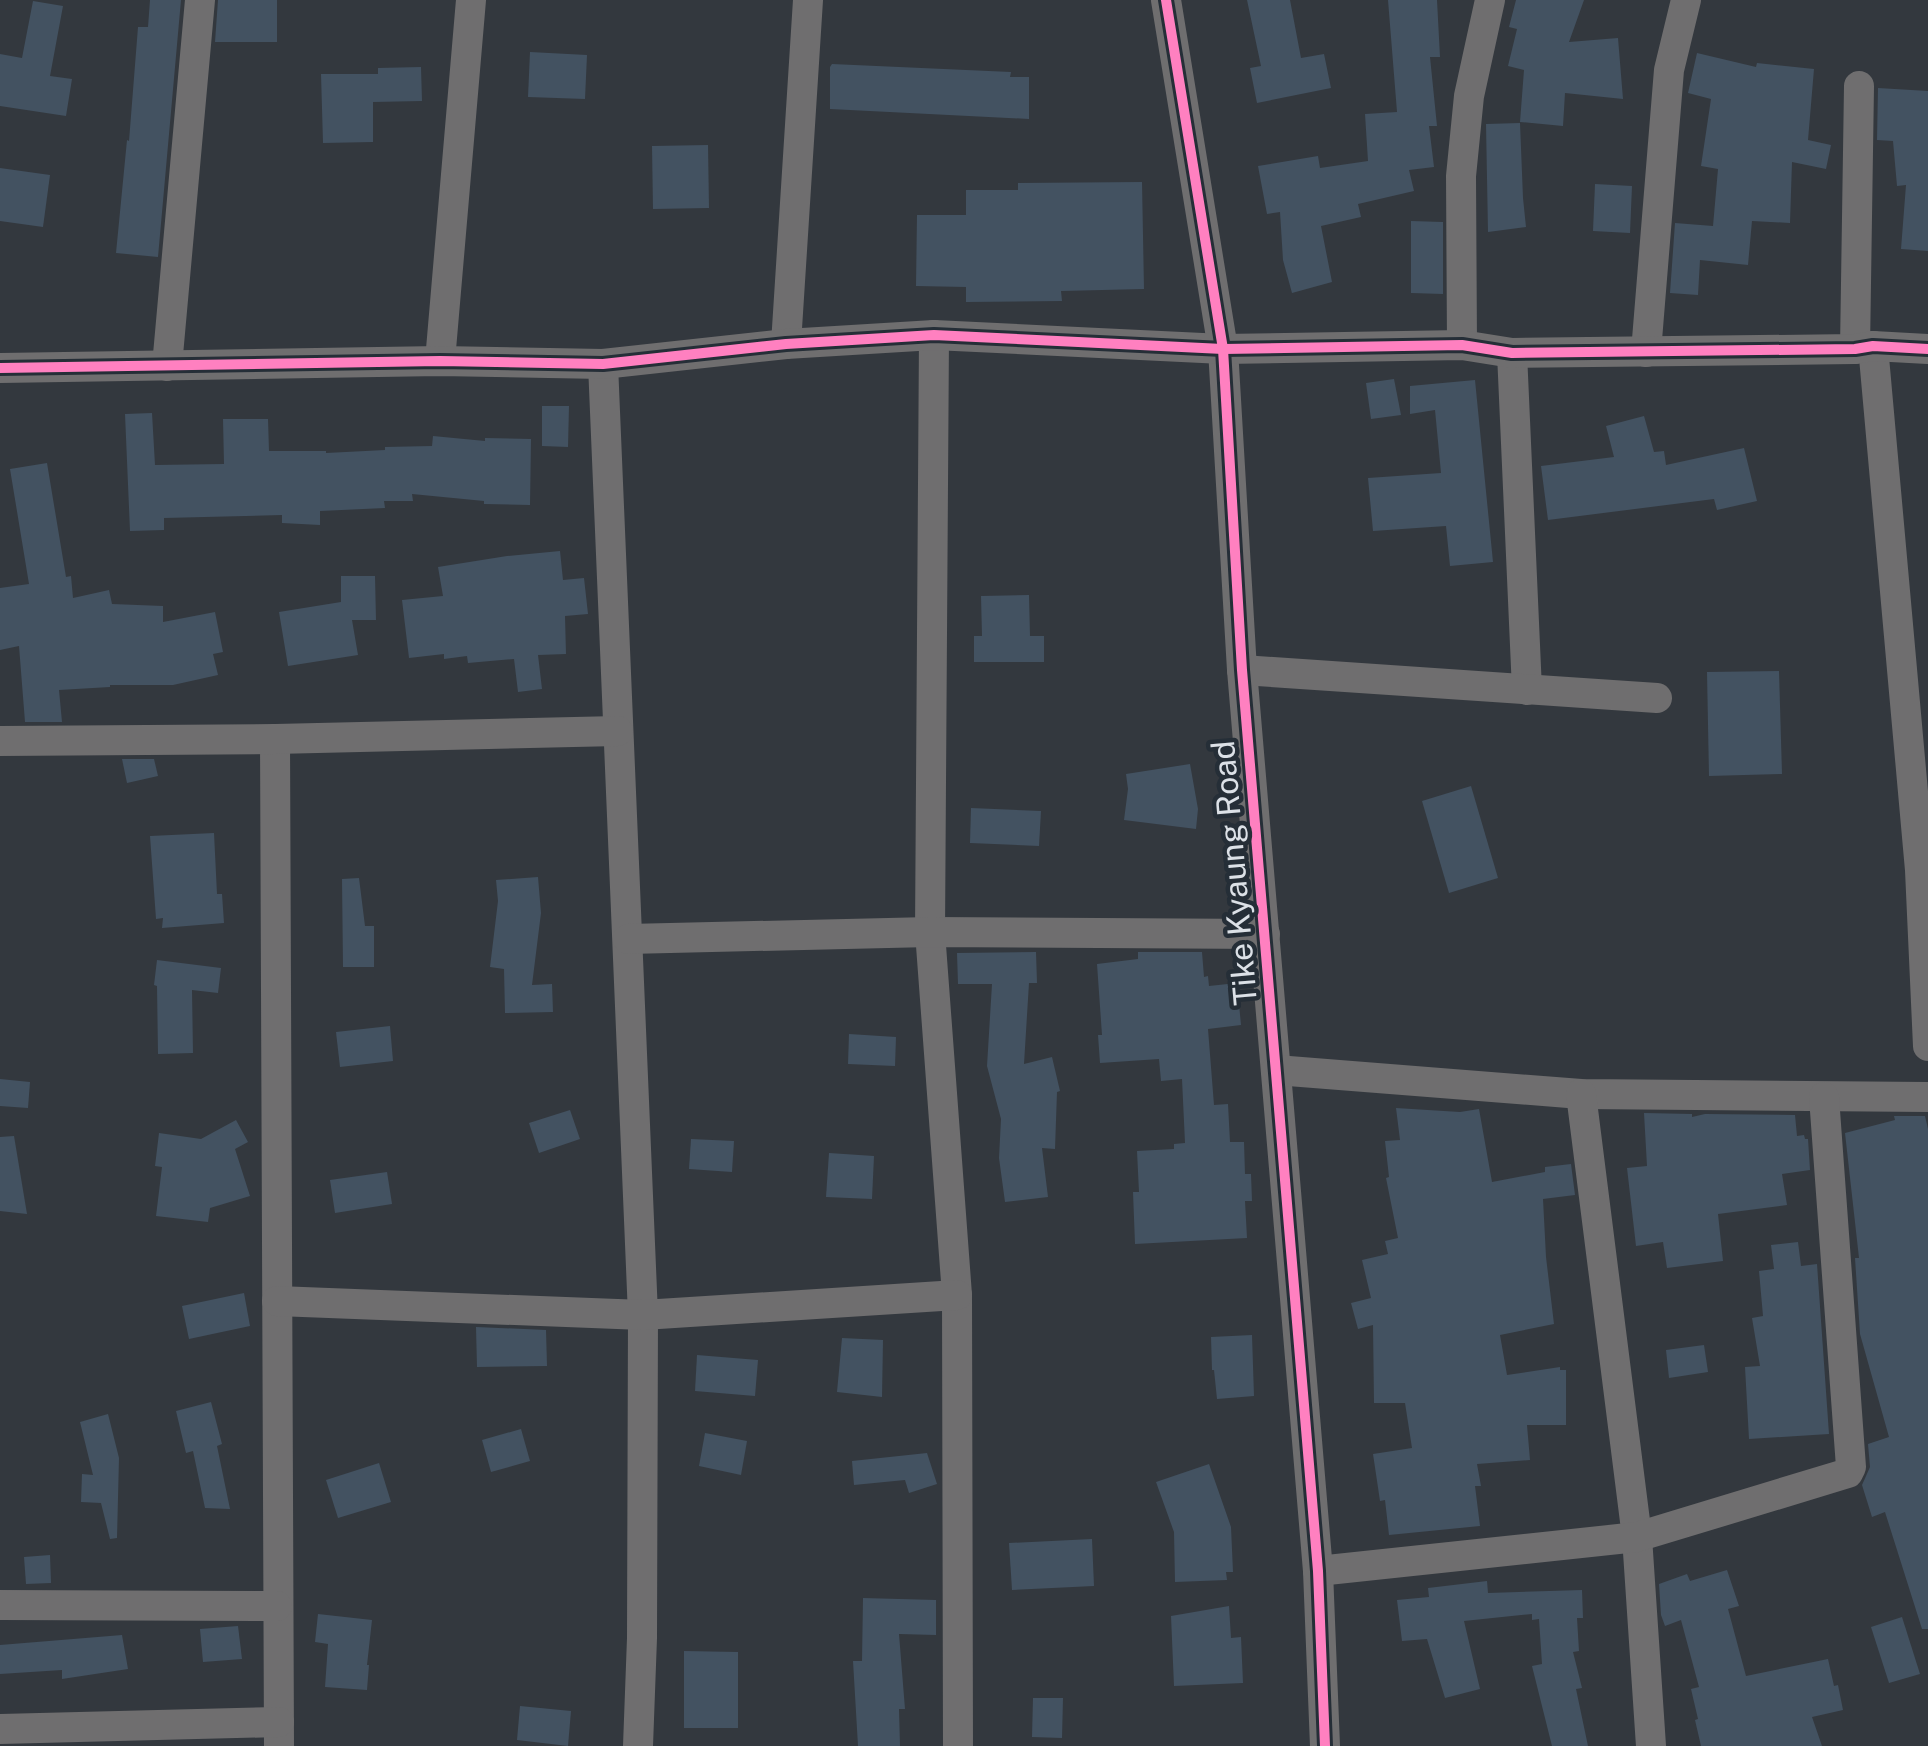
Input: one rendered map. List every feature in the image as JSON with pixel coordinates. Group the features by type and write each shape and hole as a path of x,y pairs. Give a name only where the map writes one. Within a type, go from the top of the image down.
{"street":[{"path":"166,366 200,0"},
{"path":"440,361 470,0"},
{"path":"786,344 808,0"},
{"name":"Tike Kyaung Road","path":"1166,0 1224,349 1242,670 1318,1571 1325,1746"},
{"path":"1462,345 1461,176 1468,96 1490,0"},
{"path":"1646,352 1669,70 1686,0"},
{"path":"1860,86 1864,348 1913,629 1928,1046"},
{"path":"0,368 440,361 603,364 786,344 934,336 1224,349 1462,345 1512,353 1928,349"},
{"path":"934,336 930,932 957,1295 958,1746"},
{"path":"1512,353 1527,690"},
{"path":"603,364 643,1315 638,1746"},
{"path":"1242,670 1658,698"},
{"path":"0,741 618,731"},
{"path":"0,1730 279,1734 275,739"},
{"path":"628,939 930,932 1266,934"},
{"path":"1276,1070 1581,1094 1928,1097"},
{"path":"1581,1094 1636,1537 1651,1746"},
{"path":"1318,1571 1636,1537 1848,1472 1851,1467 1824,1097"},
{"path":"276,1302 643,1315 957,1295"},
{"path":"0,1606 277,1606"}],"building":[{"path":"150,0 181,0 158,257 116,253 138,27 148,27"},
{"path":"218,0 277,0 277,42 215,42"},
{"path":"1247,0 1290,0 1301,58 1324,54 1331,88 1257,103 1250,68 1261,66"},
{"path":"1388,0 1437,0 1440,57 1430,57 1437,126 1429,126 1434,167 1409,170 1414,191 1358,204 1361,217 1321,226 1332,282 1292,293 1283,260 1280,212 1267,214 1258,166 1318,156 1320,168 1368,161 1365,114 1397,112"},
{"path":"1516,0 1584,0 1569,42 1618,38 1623,99 1565,93 1563,126 1520,122 1524,70 1508,66 1517,29 1509,27"},
{"path":"33,1 63,6 50,76 72,79 66,116 0,106 0,54 22,58"},
{"path":"530,52 587,55 585,99 528,97"},
{"path":"1697,53 1756,67 1757,63 1814,69 1808,140 1831,145 1826,169 1792,162 1790,223 1752,221 1748,265 1700,260 1698,295 1670,293 1675,223 1713,226 1718,169 1701,166 1711,99 1688,93"},
{"path":"832,64 1011,72 1010,77 1029,77 1029,119 830,109"},
{"path":"421,67 422,101 373,102 373,142 323,143 321,74 378,74 378,68"},
{"path":"1878,88 1928,91 1928,251 1901,249 1906,185 1897,186 1893,141 1877,140"},
{"path":"1520,123 1526,227 1488,232 1486,124"},
{"path":"708,145 709,208 653,209 652,146"},
{"path":"0,168 50,175 43,227 0,221"},
{"path":"1142,182 1144,289 1061,291 1062,301 966,302 966,287 916,286 917,215 966,215 966,190 1018,190 1018,183"},
{"path":"1595,184 1632,186 1630,233 1593,231"},
{"path":"1411,221 1443,222 1443,294 1411,293"},
{"path":"1394,379 1401,415 1371,419 1366,383"},
{"path":"1475,380 1493,562 1450,566 1446,526 1373,531 1368,478 1441,473 1435,410 1410,414 1410,386"},
{"path":"542,406 569,406 568,447 542,446"},
{"path":"152,413 155,465 224,464 223,419 268,419 269,451 326,453 432,446 433,436 485,441 531,439 530,505 484,504 412,494 413,501 384,501 385,508 320,511 320,525 282,523 282,515 164,518 164,530 130,531 125,414"},
{"path":"1644,416 1654,452 1664,451 1666,465 1744,448 1757,501 1717,510 1714,499 1548,520 1541,466 1614,457 1606,426"},
{"path":"47,463 73,598 109,590 112,604 163,606 163,622 215,612 223,652 213,654 218,675 173,685 59,690 62,722 25,722 19,646 0,650 0,588 29,584 10,469"},
{"path":"560,551 563,580 584,578 588,614 565,616 566,654 538,655 542,689 518,692 514,659 468,663 467,656 444,659 444,654 409,658 402,600 443,596 438,567"},
{"path":"341,576 375,576 376,620 352,620 358,655 288,666 279,612 341,602"},
{"path":"1029,595 1030,636 1044,636 1044,662 974,662 974,636 982,636 981,596"},
{"path":"1779,671 1782,774 1709,776 1707,672"},
{"path":"122,759 154,759 158,776 127,783"},
{"path":"1190,764 1198,809 1196,829 1124,820 1126,774"},
{"path":"1471,786 1498,878 1449,893 1422,801"},
{"path":"971,808 1041,811 1039,846 970,843"},
{"path":"214,833 217,894 222,894 224,923 162,928 163,918 156,919 150,836"},
{"path":"538,877 541,913 532,985 552,984 553,1012 505,1013 504,969 490,967 498,901 496,880"},
{"path":"359,878 365,926 374,926 374,967 343,967 342,879"},
{"path":"1036,952 1037,983 1029,983 1024,1064 1052,1057 1060,1091 1055,1149 1042,1148 1048,1197 1005,1202 999,1158 1001,1119 987,1066 992,984 958,984 957,953"},
{"path":"1138,952 1202,952 1204,977 1208,976 1209,986 1237,983 1241,1025 1208,1029 1214,1105 1228,1104 1230,1142 1244,1142 1245,1174 1251,1174 1252,1201 1245,1201 1247,1238 1135,1244 1133,1192 1139,1192 1137,1151 1174,1149 1174,1144 1185,1143 1182,1079 1161,1081 1159,1059 1100,1063 1097,964 1138,959"},
{"path":"157,960 221,968 218,993 192,990 193,1053 158,1054 154,985"},
{"path":"390,1026 393,1061 340,1067 336,1032"},
{"path":"849,1034 896,1037 895,1066 848,1064"},
{"path":"0,1079 30,1082 28,1108 0,1106"},
{"path":"1396,1108 1460,1112 1479,1109 1492,1182 1571,1164 1575,1195 1543,1199 1554,1324 1500,1335 1507,1375 1560,1367 1566,1370 1566,1425 1527,1425 1530,1460 1477,1464 1481,1486 1475,1486 1480,1526 1389,1535 1373,1454 1412,1448 1405,1403 1374,1403 1373,1325 1358,1329 1351,1303 1371,1298 1362,1260 1388,1254 1385,1241 1398,1238 1386,1178 1389,1177 1385,1141 1400,1140"},
{"path":"570,1110 580,1139 539,1153 529,1123"},
{"path":"1644,1113 1692,1117 1795,1115 1797,1136 1808,1139 1810,1170 1782,1174 1787,1205 1718,1214 1723,1261 1667,1268 1663,1242 1636,1246 1627,1168 1647,1166"},
{"path":"1894,1116 1925,1116 1928,1129 1928,1629 1922,1629 1885,1512 1872,1517 1862,1485 1870,1467 1868,1444 1889,1437 1860,1334 1855,1258 1859,1258 1845,1133 1895,1120"},
{"path":"236,1120 248,1142 235,1149 250,1196 210,1208 208,1222 156,1216 162,1167 155,1166 159,1133 201,1139"},
{"path":"14,1136 27,1214 0,1211 0,1137"},
{"path":"691,1139 734,1141 732,1172 689,1169"},
{"path":"829,1153 874,1156 872,1199 826,1197"},
{"path":"387,1172 392,1204 335,1213 330,1180"},
{"path":"1798,1242 1801,1266 1817,1264 1829,1434 1749,1439 1745,1367 1760,1366 1752,1318 1763,1316 1759,1271 1774,1269 1771,1245"},
{"path":"244,1293 250,1326 189,1339 182,1306"},
{"path":"476,1327 546,1330 547,1366 477,1367"},
{"path":"1252,1335 1254,1396 1217,1399 1211,1337"},
{"path":"842,1338 883,1340 882,1397 837,1392"},
{"path":"1704,1345 1708,1372 1669,1378 1666,1350"},
{"path":"697,1355 758,1360 755,1396 695,1391"},
{"path":"211,1402 222,1444 217,1446 230,1509 205,1508 193,1451 186,1453 176,1411"},
{"path":"108,1414 119,1458 117,1538 110,1539 101,1503 81,1502 82,1474 93,1475 80,1422"},
{"path":"521,1429 530,1461 491,1472 482,1440"},
{"path":"705,1433 747,1441 741,1475 699,1466"},
{"path":"927,1453 937,1484 909,1493 905,1480 854,1485 852,1461"},
{"path":"379,1463 391,1502 338,1518 326,1480"},
{"path":"1209,1464 1231,1527 1233,1572 1226,1572 1227,1580 1175,1582 1174,1532 1156,1482"},
{"path":"1092,1539 1094,1586 1012,1590 1009,1543"},
{"path":"50,1555 51,1583 26,1584 24,1557"},
{"path":"1727,1570 1739,1606 1728,1609 1746,1676 1828,1659 1843,1710 1812,1717 1822,1746 1701,1746 1691,1689 1699,1687 1681,1620 1665,1626 1659,1584 1687,1574 1690,1581"},
{"path":"1487,1581 1488,1593 1582,1590 1583,1618 1577,1618 1579,1651 1573,1652 1582,1688 1576,1689 1588,1746 1552,1746 1532,1666 1542,1664 1539,1619 1532,1620 1532,1614 1464,1621 1480,1689 1445,1698 1427,1639 1402,1641 1397,1600 1429,1597 1428,1588"},
{"path":"863,1598 936,1600 936,1635 899,1634 905,1709 899,1709 900,1746 858,1746 853,1661 862,1661"},
{"path":"1229,1606 1231,1638 1241,1637 1243,1683 1174,1686 1171,1616"},
{"path":"318,1614 372,1620 367,1690 325,1687 328,1644 315,1642"},
{"path":"1902,1617 1920,1674 1889,1683 1871,1627"},
{"path":"238,1626 242,1659 203,1662 200,1629"},
{"path":"122,1635 128,1669 62,1679 62,1670 0,1674 0,1645"},
{"path":"684,1651 738,1652 738,1728 684,1728"},
{"path":"1033,1698 1063,1698 1062,1738 1032,1737"},
{"path":"520,1706 571,1711 568,1746 517,1740"}],"cycle path":[{"path":"1166,0 1223,349 1242,670 1318,1571 1325,1746"},
{"path":"0,368 440,361 603,364 786,344 934,335 1223,349 1462,345 1512,353 1873,346 1928,349"}]}
